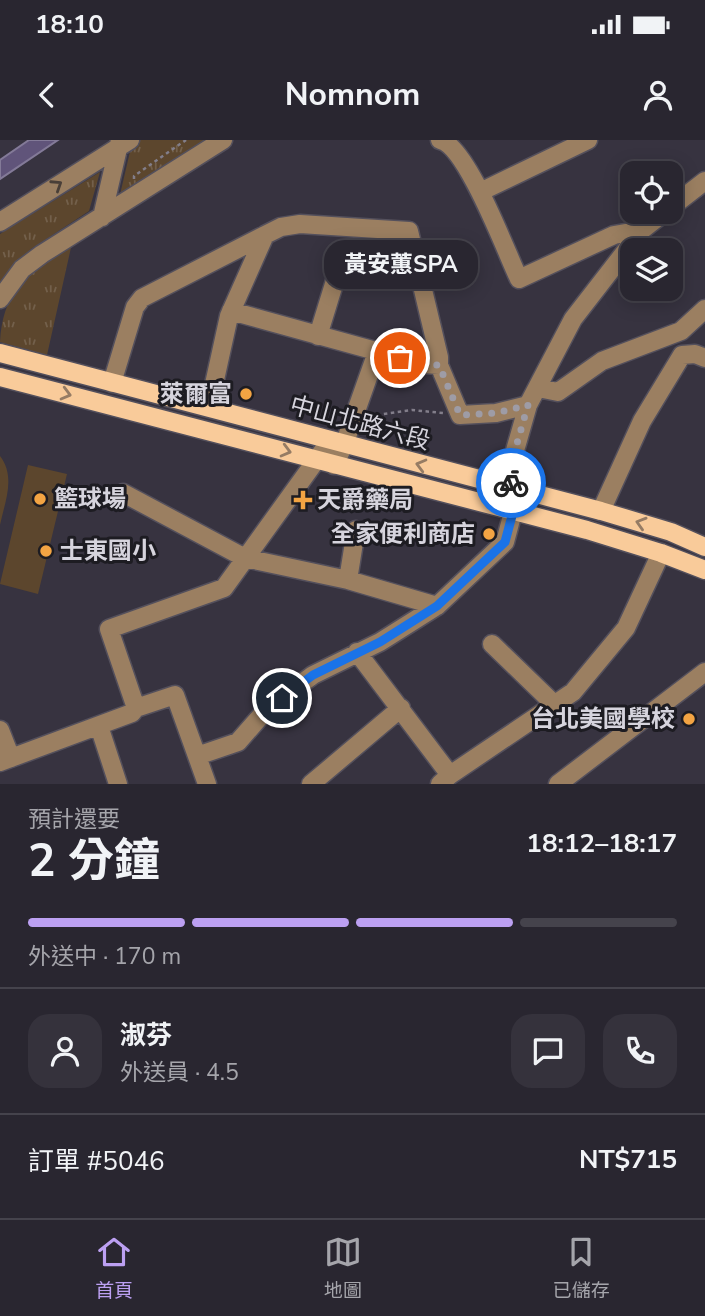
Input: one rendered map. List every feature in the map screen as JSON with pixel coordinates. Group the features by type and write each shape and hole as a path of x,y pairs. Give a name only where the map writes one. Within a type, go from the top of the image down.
{"main road":[{"name":"中山北路六段","path":"0,353 601,511 671,532 705,547"},
{"name":"中山北路六段","path":"0,377 587,530 705,570"}],"street":[{"path":"0,299 22,269 42,254 223,140"},
{"path":"440,140 447,142 466,164 519,279 614,235 642,230"},
{"path":"480,192 589,140"},
{"path":"102,217 123,142"},
{"path":"0,222 123,142"},
{"path":"683,198 705,181"},
{"path":"112,383 135,307 142,298 281,227 300,224 409,231 439,365 460,415 496,413 528,405"},
{"path":"197,756 238,742 266,710 313,675 380,642 437,606 505,542 513,512 512,461 528,405 573,319 642,230 650,224"},
{"path":"209,407 231,311 265,235"},
{"path":"318,336 338,271"},
{"path":"538,388 558,392 602,361 681,331 705,309"},
{"path":"231,311 423,365 439,365"},
{"path":"136,708 109,629 224,588 316,459 337,443 353,418 377,352"},
{"path":"601,511 642,421 682,355 695,354 705,358"},
{"path":"334,465 337,443"},
{"path":"123,493 245,558 348,580 437,606"},
{"path":"348,580 356,530"},
{"path":"357,652 401,708 445,780 573,692 626,628 660,553"},
{"path":"492,644 554,704"},
{"path":"558,784 705,672"},
{"path":"0,730 6,760 175,695 207,784"},
{"path":"311,784 401,708"},
{"path":"99,726 118,784"}],"path":[{"path":"353,418 412,410 460,415"}],"green space":[{"path":"139,140 214,140 119,199 132,143"},
{"path":"100,172 89,211 31,249 0,282 0,234"},
{"path":"72,243 47,355 0,342 7,308 21,283 43,263"},
{"path":"0,456 5,464 8,481 0,525"},
{"path":"28,465 67,474 38,594 0,584"}],"shaded area":[{"path":"29,140 58,140 0,179 0,160"}],"way so far":[{"path":"400,358 423,365 439,365 460,415 496,413 528,405 512,461 511,483"}],"place":[{"name":"黃安蕙SPA","path":"400,358"},
{"name":"萊爾富","path":"246,394"},
{"name":"籃球場","path":"40,499"},
{"name":"天爵藥局","path":"303,500"},
{"name":"全家便利商店","path":"489,534"},
{"name":"士東國小","path":"46,551"},
{"name":"台北美國學校","path":"689,719"}],"route":[{"path":"282,698 313,675 380,642 437,606 505,542 513,512 511,483"}]}
